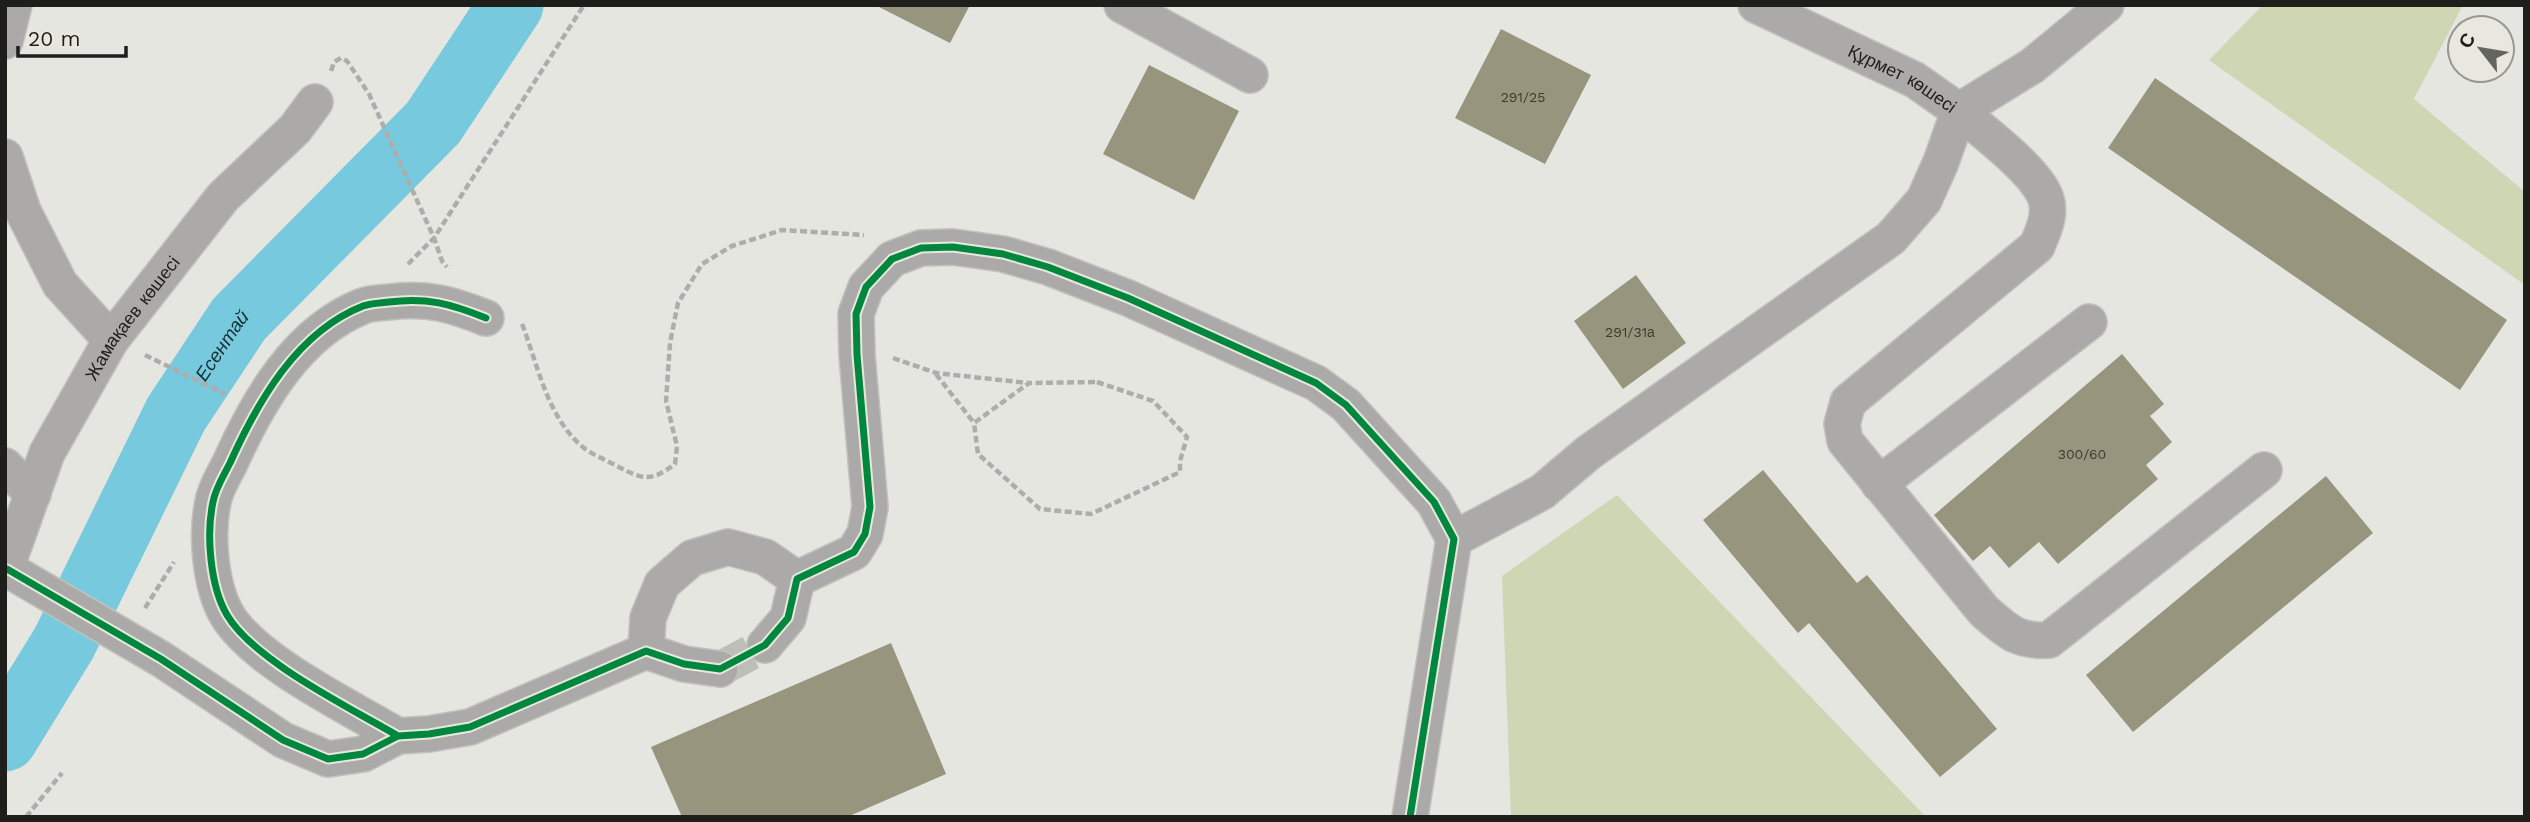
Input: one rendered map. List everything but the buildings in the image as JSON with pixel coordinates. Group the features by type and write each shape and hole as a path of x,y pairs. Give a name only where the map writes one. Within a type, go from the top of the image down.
{"street":[{"path":"5,41 14,5"},
{"path":"1122,5 1250,75"},
{"name":"Құрмет көшесі","path":"1756,5 1914,80 1959,111 2032,66 2106,5"},
{"name":"Жамақаев көшесі","path":"6,570 47,453 111,340 223,197 295,129 315,102"},
{"path":"1454,539 1542,492 1588,453 1891,238 1924,200 1959,111 2029,172 2046,199 2047,222 2037,246 1848,402 1842,424 1845,441 1984,611 2010,633 2030,641 2049,640 2264,470"},
{"path":"5,157 23,211 60,284 111,340"},
{"path":"797,579 854,552 865,534 870,507 856,314 866,287 891,259 921,248 953,247 1003,254 1048,267 1128,298 1316,383 1346,405 1434,502 1454,539 1410,817"},
{"path":"398,736 253,647 227,615 214,580 210,543 213,500 244,430 294,355 327,325 365,305 414,298 446,303 503,318"},
{"path":"1879,484 2089,322"},
{"path":"5,466 33,494"},
{"path":"646,651 648,618 662,584 692,558 728,547 765,557 797,579"},
{"path":"6,570 126,638 284,740 328,758 363,754 398,736 470,727 646,651 684,664 720,669"},
{"path":"765,645 788,618 797,579"}],"path":[{"path":"405,267 434,238 584,5"},
{"path":"369,94 442,261 450,270"},
{"path":"503,318 562,424 584,448 638,477 658,477 675,464 677,446 666,401 670,343 678,303 702,264 732,246 782,230 869,235"},
{"path":"111,340 257,411"},
{"path":"858,345 936,373 1029,383 1097,382 1153,401 1188,437 1180,461 1180,472 1091,514 1040,509 978,454 974,423 936,373"},
{"path":"974,423 1029,383"},
{"path":"26,817 62,773"}],"green space":[{"path":"2263,5 2463,5 2458,14 2446,14 2446,38 2414,99 2525,192 2525,285 2209,60"},
{"path":"1617,495 1926,817 1511,817 1502,576"}],"waterway":[{"name":"Есентай","path":"5,739 64,643 176,414 239,319 433,123 511,5"}],"tunnel":[{"path":"720,669 765,645"}],"cycle path":[{"path":"7,569 161,659 283,740 328,759 363,754 398,736 470,727 646,651 684,664 720,669 765,645 788,618 797,579 854,552 865,534 870,507 856,314 866,287 892,259 921,248 953,247 1003,254 1048,267 1128,298 1316,383 1346,405 1434,502 1454,539 1410,817"},
{"path":"398,736 305,682 258,649 240,632 221,603 213,575 210,544 213,502 253,416 282,371 318,333 339,318 369,304 415,300 450,305 486,318"}]}
